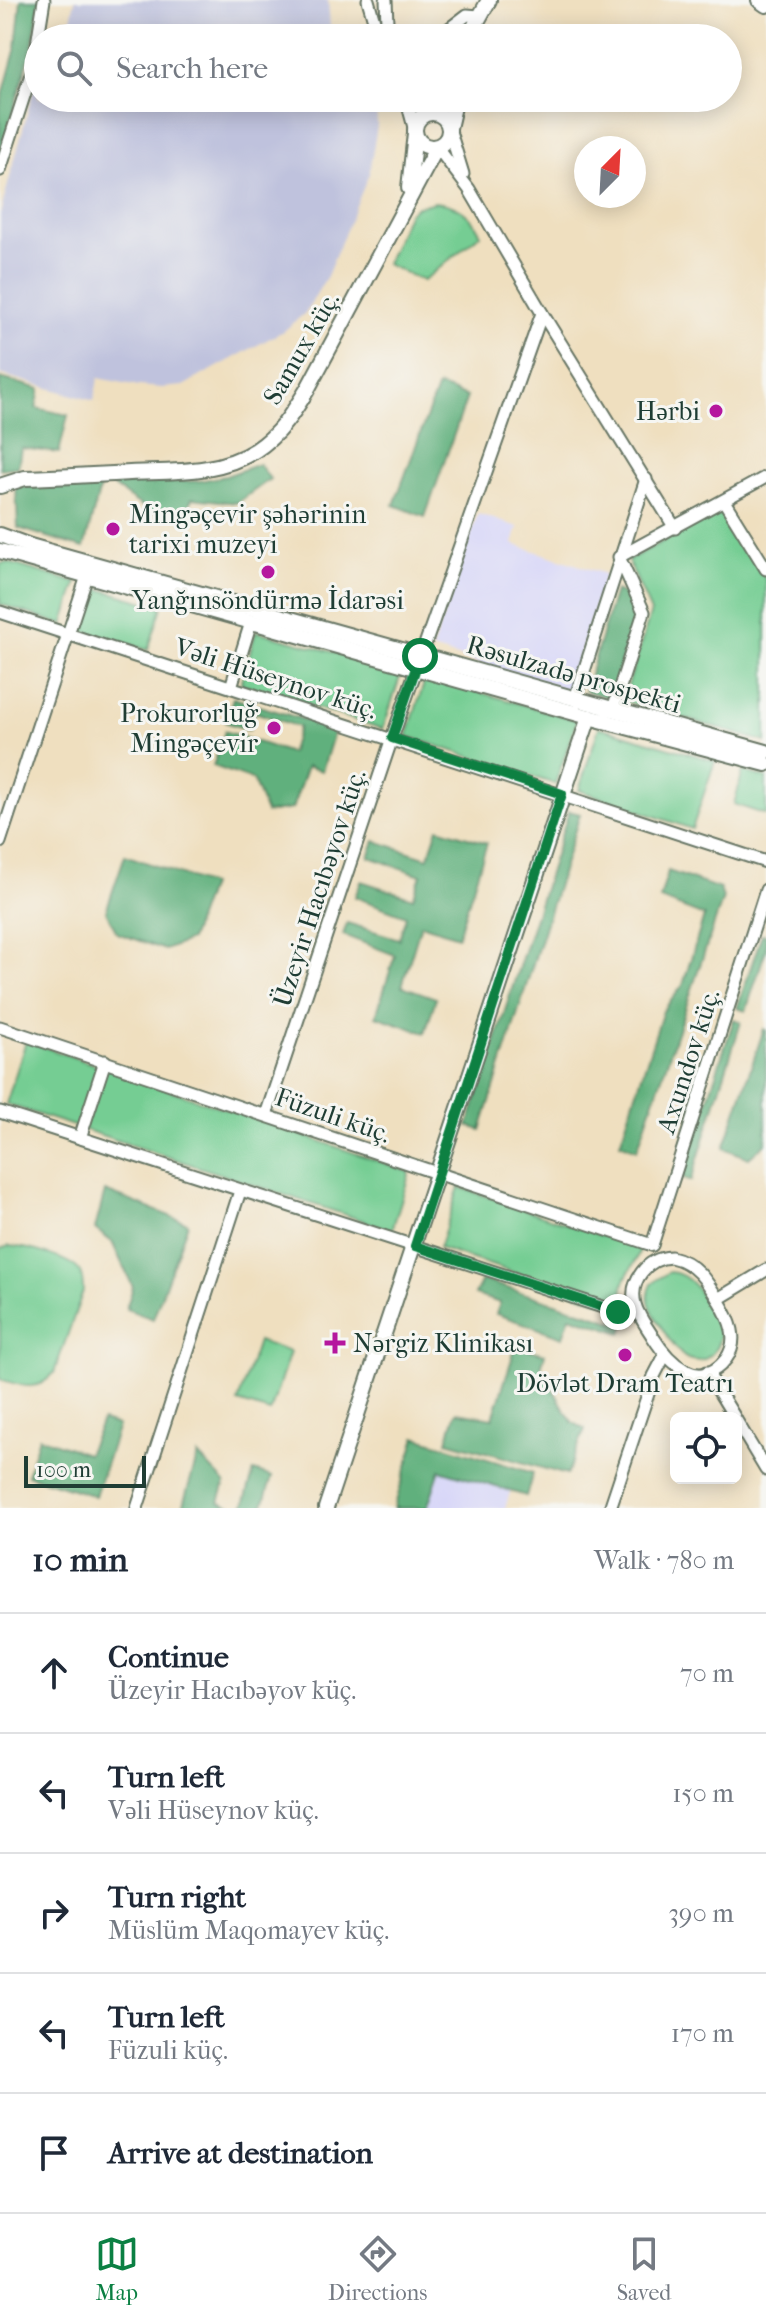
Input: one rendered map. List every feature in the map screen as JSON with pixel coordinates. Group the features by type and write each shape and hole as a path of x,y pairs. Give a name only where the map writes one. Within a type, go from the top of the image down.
{"main road":[{"path":"759,0 766,5"},
{"path":"475,24 484,5"},
{"path":"415,131 422,144 437,147 448,137 453,112"},
{"path":"407,200 415,131 421,117 430,113 445,119 449,128"},
{"name":"Samux küç.","path":"2,488 25,478 197,469 227,463 257,449 283,425 307,390 437,147"},
{"path":"0,524 30,546"},
{"name":"Rəsulzadə prospekti","path":"0,535 589,717 765,760"},
{"name":"Rəsulzadə prospekti","path":"0,551 251,622 613,709 765,760"},
{"path":"326,1508 589,717"}],"street":[{"path":"40,24 44,0"},
{"path":"368,0 375,24"},
{"path":"386,0 388,24"},
{"path":"455,24 484,5"},
{"path":"0,170 24,96"},
{"path":"410,112 415,131"},
{"path":"449,128 469,189"},
{"path":"437,147 469,189 675,528"},
{"name":"Üzeyir Hacıbəyov küç.","path":"266,1115 418,662 542,313"},
{"path":"619,557 766,477"},
{"path":"619,557 644,612 613,709 589,717 575,699 619,557 646,479"},
{"path":"724,501 766,569"},
{"path":"0,842 2,827 87,576"},
{"name":"Vəli Hüseynov küç.","path":"0,612 766,862"},
{"path":"231,687 251,622"},
{"name":"Axundov küç.","path":"652,1245 766,890"},
{"name":"Füzuli küç.","path":"0,1027 652,1245"},
{"path":"80,1138 105,1061"},
{"path":"0,1112 618,1312 639,1314"},
{"path":"137,1508 240,1191"},
{"path":"652,1245 658,1259"},
{"path":"658,1259 677,1259 691,1265 703,1276 718,1299 731,1325 733,1340 723,1363 707,1372 688,1372 665,1355 639,1314 634,1287 642,1270 658,1259"},
{"path":"718,1299 766,1270"},
{"path":"610,1508 654,1376 665,1355"},
{"path":"707,1372 732,1412"},
{"path":"742,1429 766,1470"}],"shaded area":[{"path":"75,0 328,0 330,24 70,24"},
{"path":"28,112 376,112 369,174 327,276 305,313 285,330 183,386 139,386 98,378 94,401 0,374 0,214"},
{"path":"478,514 518,527 513,544 605,574 569,690 432,649"},
{"path":"439,1470 510,1492 505,1508 427,1508"}],"green space":[{"path":"21,0 40,0 36,24 24,24 24,74 0,154 0,106 16,47"},
{"path":"435,202 463,212 481,234 423,281 386,264 408,214 416,207"},
{"path":"0,378 40,389 36,408 68,415 59,453 21,448 18,467 0,469"},
{"path":"438,386 467,397 425,517 394,505"},
{"path":"259,464 270,479 237,503 192,498 187,510 151,512 109,484 199,481 226,476"},
{"path":"101,484 84,548 18,528 16,487"},
{"path":"723,509 766,580 766,742 623,701 651,612 628,560"},
{"path":"6,562 77,583 63,625 0,604 0,564"},
{"path":"92,587 162,607 148,650 79,630"},
{"path":"615,591 623,594 637,609 610,698 585,691"},
{"path":"256,631 402,671 383,729 241,684"},
{"path":"426,677 577,720 555,784 407,736"},
{"path":"233,698 335,729 322,771 307,766 292,809 266,813 253,780 213,766 225,731 290,753 299,727 255,712 249,730 225,722"},
{"path":"599,727 715,761 692,829 579,790"},
{"path":"743,771 766,778 766,815 734,804"},
{"path":"569,811 580,814 481,1130 468,1126"},
{"path":"438,828 487,843 458,936 421,924 402,986 436,998 425,1033 376,1016 395,955 343,935 347,923 399,939 406,916 355,897 361,881 413,898 421,875 369,857 375,841 428,858"},
{"path":"125,855 210,885 190,940 165,950 117,933 106,911"},
{"path":"668,871 720,889 723,898 637,1150 620,1143 663,1011 683,985 704,916 660,899"},
{"path":"762,934 766,935 766,949 746,1011 737,1008"},
{"path":"734,1019 741,1022 691,1181 682,1178"},
{"path":"764,1029 766,1143 749,1158 724,1148"},
{"path":"26,1041 410,1172 392,1230 6,1104"},
{"path":"459,1187 640,1249 624,1282 621,1308 439,1248"},
{"path":"105,1191 188,1223 153,1319 126,1309 133,1287 112,1242 95,1229"},
{"path":"9,1246 68,1262 80,1272 82,1279 83,1291 54,1373 35,1386 0,1379 0,1249"},
{"path":"669,1272 693,1284 719,1325 717,1346 702,1360 688,1359 677,1350 651,1308 648,1297 652,1283"},
{"path":"482,1280 625,1325 622,1333 570,1316 563,1337 496,1314 500,1303 475,1295"},
{"path":"258,1341 290,1352 270,1412 238,1402"},
{"path":"516,1346 545,1354 541,1368 572,1422 585,1429 567,1475 447,1441 456,1412 493,1418"},
{"path":"102,1421 118,1426 95,1496 27,1475 39,1437 87,1454"},
{"path":"416,1437 533,1473 526,1496 440,1470 427,1508 394,1508"},
{"path":"198,1455 225,1483 219,1502 234,1508 182,1508"},
{"path":"254,1471 272,1477 262,1508 243,1508"}],"place":[{"name":"Hərbi","path":"716,411"},
{"name":"Mingəçevir şəhərinin tarixi muzeyi","path":"113,529"},
{"name":"Yanğınsöndürmə İdarəsi","path":"268,572"},
{"name":"Prokurorluğ Mingəçevir","path":"274,728"},
{"name":"Nərgiz Klinikası","path":"335,1343"},
{"name":"Dövlət Dram Teatrı","path":"625,1355"}],"route":[{"path":"420,656 392,738 562,794 415,1246 618,1312"}]}
